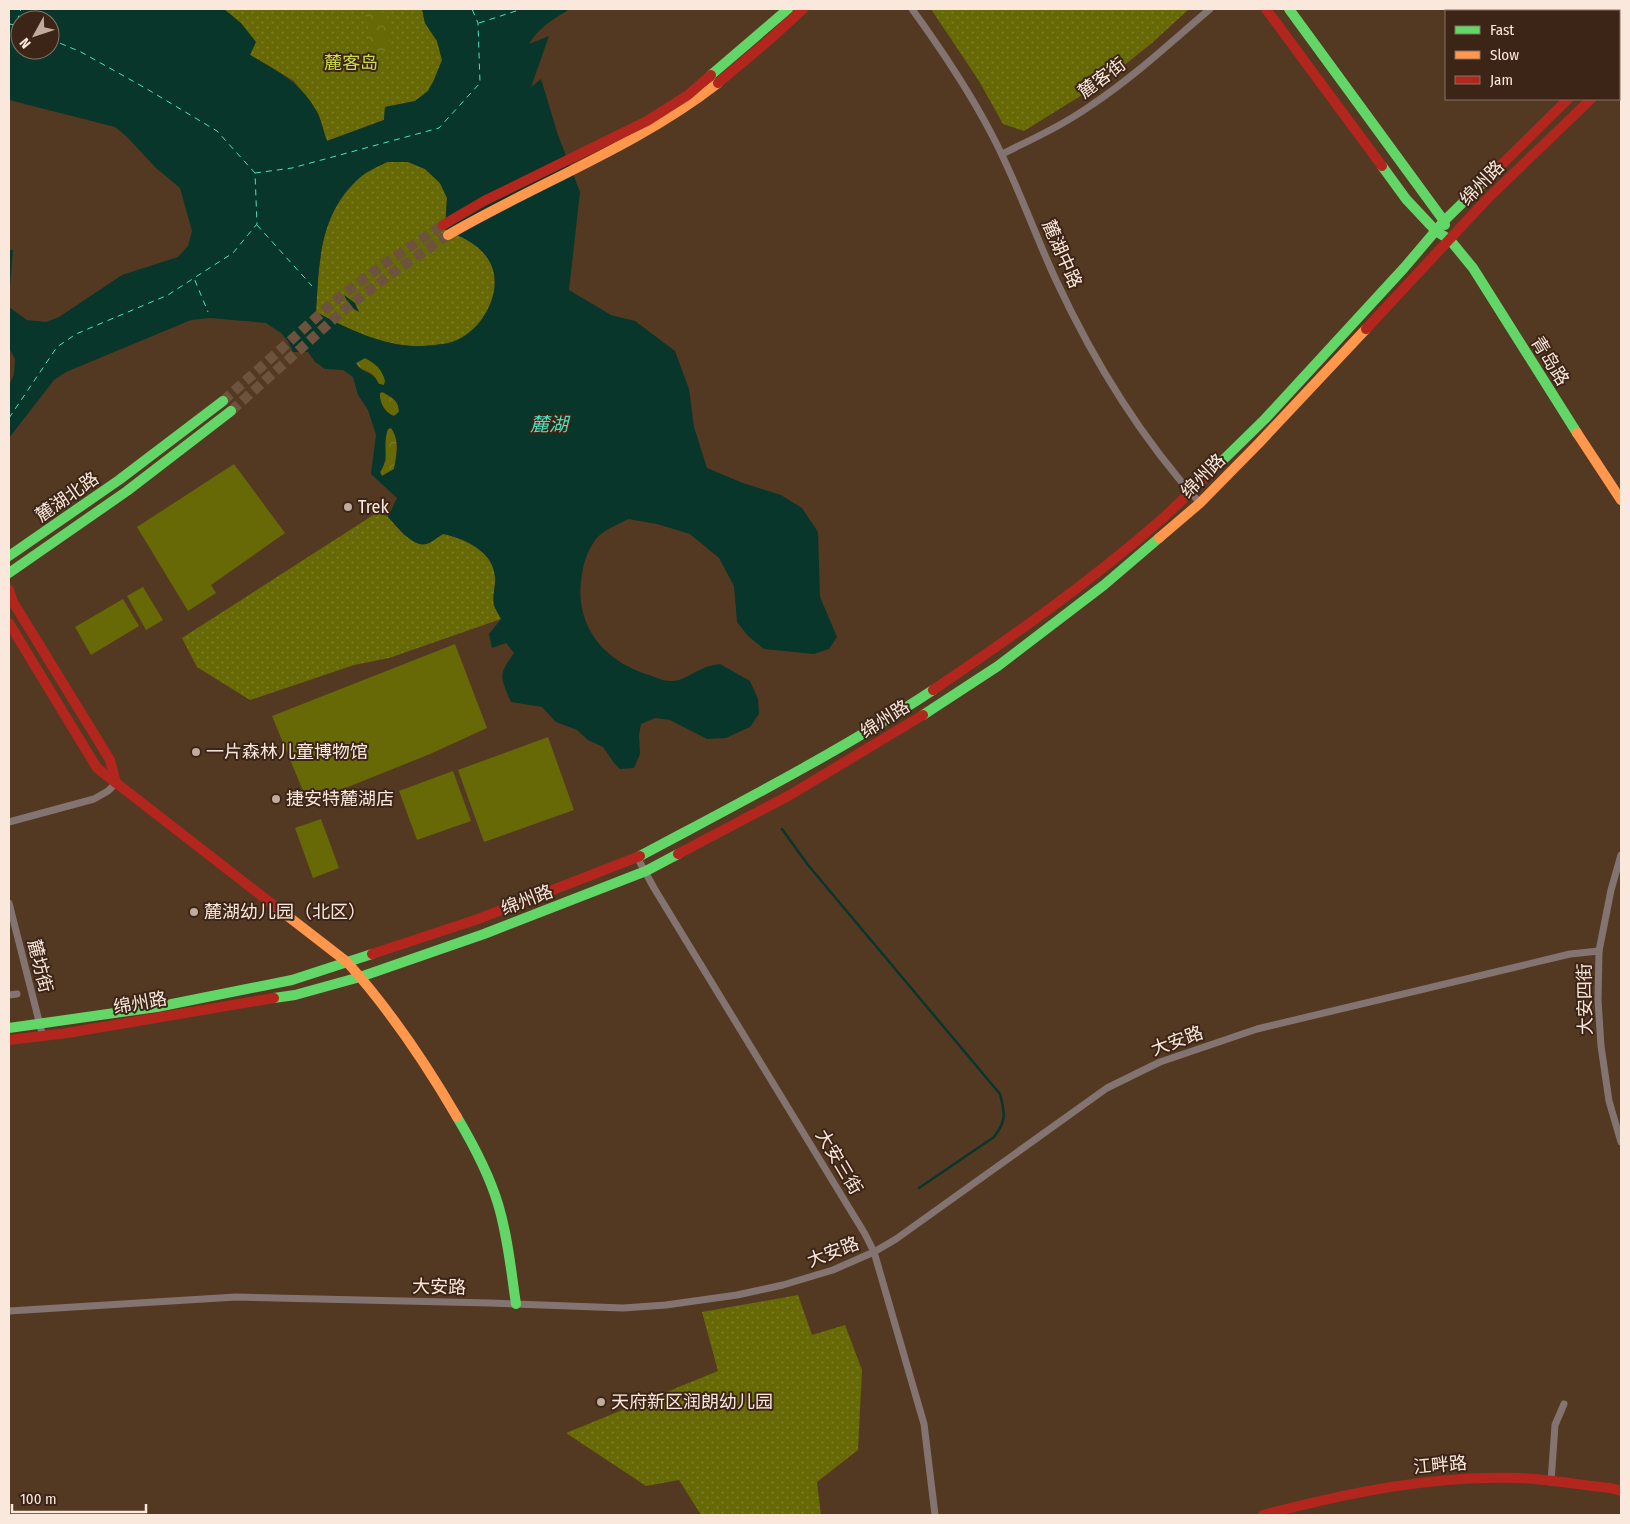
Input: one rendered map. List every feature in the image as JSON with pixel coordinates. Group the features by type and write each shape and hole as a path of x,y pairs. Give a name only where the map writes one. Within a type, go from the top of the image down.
{"main road":[{"path":"442,225 484,201 647,121 688,95 788,9"},
{"path":"448,235 490,210 604,154 652,128 694,101 803,9"},
{"name":"青岛路","path":"1266,9 1406,199 1436,232 1450,240 1473,268 1605,478 1621,500"},
{"name":"青岛路","path":"1289,9 1444,221 1450,240"},
{"name":"绵州路","path":"9,1028 138,1009 292,980 478,919 637,856 782,781 890,718 987,654 1096,573 1191,493 1265,419 1444,221 1567,100"},
{"name":"绵州路","path":"9,1040 43,1037 295,995 360,977 484,934 646,871 790,795 898,731 998,666 1104,586 1200,503 1487,199 1590,100"},
{"name":"麓湖北路","path":"9,556 119,480 223,401"},
{"path":"9,573 127,491 231,411"},
{"path":"9,590 13,602 110,760 116,783"},
{"path":"9,623 97,768 347,962 376,995 448,1100 478,1156 498,1204 508,1249 516,1304"},
{"name":"江畔路","path":"1263,1515 1367,1490 1421,1481 1509,1478 1610,1488 1621,1491"}],"street":[{"name":"麓湖中路","path":"912,9 964,85 1002,154 1055,279 1088,343 1128,409 1165,461 1200,503"},
{"name":"麓客街","path":"1002,154 1060,126 1092,105 1120,85 1210,9"},
{"path":"9,822 94,799 108,791 116,783"},
{"name":"大安四街","path":"1621,855 1611,890 1599,951 1598,1000 1601,1046 1609,1101 1621,1142"},
{"name":"大安三街","path":"637,856 654,888 865,1234 874,1252 924,1424 935,1515"},
{"name":"麓坊街","path":"9,903 43,1037"},
{"name":"大安路","path":"9,1311 236,1297 622,1308 666,1305 728,1296 782,1285 833,1270 874,1252 896,1239 1107,1088 1160,1062 1257,1029 1570,954 1599,951"},
{"path":"9,995 17,994"},
{"path":"1551,1482 1554,1425 1564,1404"}],"green space":[{"name":"麓客岛","path":"224,9 422,9 425,23 437,41 442,60 428,91 415,101 385,107 384,120 327,141 318,113 294,81 250,55"},
{"path":"365,9 380,9 390,22 389,51 369,54"},
{"path":"931,9 1189,9 1152,43 1103,82 1024,131 1003,124 979,81"},
{"path":"387,162 408,162 425,169 440,183 447,198 445,229 467,240 482,251 492,267 495,278 494,290 486,313 470,332 453,342 409,346 381,341 354,331 316,312 318,276 323,241 335,209 344,194 360,177"},
{"path":"365,358 380,370 386,381 384,385 379,384 372,374 358,366 356,363"},
{"path":"382,392 398,405 399,412 394,416 388,413 381,404 379,393"},
{"path":"391,428 396,438 394,469 382,476 380,472 386,460 384,439 388,429"},
{"path":"234,464 285,533 211,585 216,593 188,611 137,527"},
{"path":"378,512 388,517 404,535 426,544 443,534 469,543 484,554 490,560 493,568 495,580 494,605 501,619 389,658 354,665 250,700 197,667 182,638"},
{"path":"143,587 163,620 146,630 127,596"},
{"path":"123,599 139,626 91,655 75,627"},
{"path":"455,644 487,728 430,754 308,803 272,716"},
{"path":"548,737 574,810 484,842 458,770"},
{"path":"453,771 471,821 417,840 399,791"},
{"path":"321,819 339,868 313,878 295,828"},
{"path":"798,1295 812,1335 845,1325 862,1370 858,1450 817,1482 821,1515 701,1515 679,1480 646,1486 566,1433 718,1371 702,1312"}],"water":[{"name":"麓湖","path":"9,9 224,9 241,23 256,42 250,55 288,79 304,93 319,115 327,141 384,120 385,107 415,101 428,91 442,60 437,41 425,23 422,9 568,9 541,29 529,44 549,36 531,87 541,79 558,135 580,192 569,290 611,315 635,321 675,351 689,389 694,427 707,468 743,483 781,495 802,508 818,532 820,597 837,637 829,649 814,654 764,649 748,636 737,622 734,586 719,558 690,534 657,524 628,519 607,530 596,539 585,560 580,592 582,609 587,625 595,639 619,661 635,670 665,680 678,680 706,667 720,664 750,681 758,699 759,714 750,727 726,738 707,739 670,720 655,718 641,724 639,735 640,754 634,768 620,769 603,747 588,740 577,730 556,722 542,707 511,702 502,676 505,667 514,653 506,643 492,648 489,634 501,619 494,605 495,577 490,560 477,548 452,536 443,534 426,544 421,544 410,539 400,530 388,517 397,498 371,474 376,435 368,410 358,395 353,377 343,370 325,369 315,362 308,352 293,352 288,341 281,333 266,323 210,318 191,320 66,372 54,380 9,438 9,386 14,374 15,359 9,348 9,307 27,320 46,322 59,317 122,275 178,257 188,246 192,231 180,188 156,168 115,127 9,100","holes":["387,162 408,162 425,169 440,183 447,198 445,229 467,240 482,251 492,267 495,278 494,290 486,313 470,332 453,342 410,346 382,341 354,331 316,312 318,276 323,241 335,209 344,194 357,180 367,172","365,358 380,370 384,377 384,385 379,384 373,376 358,367 356,363","383,392 398,405 399,412 394,416 383,407 380,393","391,428 396,438 397,453 394,469 382,476 380,472 385,462 388,429"]},
{"path":"9,250 13,250 9,299"},
{"path":"344,295 355,303 359,312 350,307"}],"waterway":[{"path":"782,829 808,865 1000,1094 1004,1117 994,1137 919,1188"}],"ferry route":[{"path":"9,24 16,25 21,9"},
{"path":"255,173 292,168 439,128 480,83 478,23 472,9"},
{"path":"479,23 522,9"},
{"path":"60,43 81,52 217,131 255,173 257,224 233,253 194,278"},
{"path":"257,225 312,286"},
{"path":"9,418 57,347 76,334 168,295 194,278 208,312"}],"tunnel":[{"path":"223,401 337,299 384,264 443,225"},
{"path":"231,411 346,308 448,235"}],"traffic: fast":[{"path":"711,75 788,9"},
{"path":"1289,9 1444,221 1445,225"},
{"path":"1382,166 1406,199 1436,231 1450,240 1473,268 1577,433"},
{"path":"1219,464 1265,419 1404,268 1444,221 1490,176"},
{"path":"9,556 119,480 223,401"},
{"path":"9,573 127,491 231,411"},
{"path":"923,715 998,666 1104,585 1159,538"},
{"path":"640,856 825,756 933,690"},
{"path":"274,998 295,995 360,977 484,934 646,871 678,854"},
{"path":"9,1028 157,1007 292,980 372,954"},
{"path":"457,1117 480,1159 498,1204 507,1241 516,1304"}],"traffic: slow":[{"path":"448,235 620,146 687,106 718,83"},
{"path":"1159,538 1200,503 1366,329"},
{"path":"1577,433 1621,500"},
{"path":"276,907 347,962 406,1036 457,1117"}],"traffic: jam":[{"path":"718,83 803,9"},
{"path":"1266,9 1382,166"},
{"path":"443,225 484,201 647,121 688,95 711,75"},
{"path":"1490,176 1567,100"},
{"path":"1366,329 1487,199 1590,100"},
{"path":"933,690 1021,629 1107,565 1162,519 1219,464"},
{"path":"9,590 13,602 110,760 116,783"},
{"path":"9,623 97,768 276,907"},
{"path":"678,854 790,795 923,715"},
{"path":"372,954 478,919 640,856"},
{"path":"9,1040 67,1033 274,998"},
{"path":"1263,1515 1358,1493 1454,1479 1519,1478 1610,1488 1621,1491"}],"place":[{"name":"Trek","path":"348,507"},
{"name":"一片森林儿童博物馆","path":"196,752"},
{"name":"捷安特麓湖店","path":"276,799"},
{"name":"麓湖幼儿园（北区）","path":"194,912"},
{"name":"天府新区润朗幼儿园","path":"601,1402"}]}
